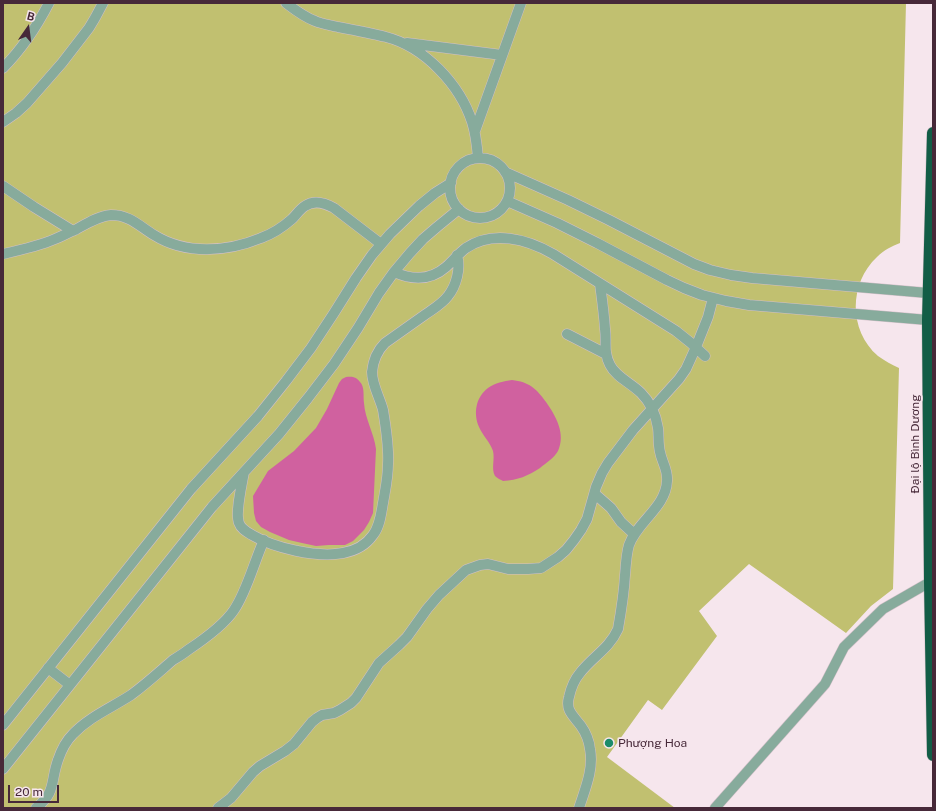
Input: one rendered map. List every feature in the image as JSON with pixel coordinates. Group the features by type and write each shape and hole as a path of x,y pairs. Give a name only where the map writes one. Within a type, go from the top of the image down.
{"highway":[{"name":"Đại lộ Bình Dương","path":"933,133 928,293 933,755"}],"street":[{"path":"3,68 35,27 49,3"},
{"path":"3,122 27,103 62,63 89,28 103,3"},
{"path":"286,3 314,21 400,42 413,48 422,55 449,81 466,106 472,122 478,158"},
{"path":"474,131 521,3"},
{"path":"400,42 502,55"},
{"path":"478,158 486,159 494,161 505,172 510,183 509,196 502,208 496,213 481,218 473,217 459,209 455,204 450,190 450,183 453,175 463,163 478,158"},
{"path":"505,172 575,203 679,257 710,270 752,278 928,293"},
{"path":"3,725 191,489 258,416 286,381 311,348 356,278 381,244 419,206 450,183"},
{"path":"3,186 73,231"},
{"path":"507,201 557,223 667,280 702,295 749,305 928,320"},
{"path":"3,254 53,240 101,217 110,215 127,218 164,241 176,245 201,250 231,247 264,237 292,219 305,206 318,203 329,205 334,208 381,244"},
{"path":"3,769 212,507 279,434 326,375 358,328 379,293 410,252 459,209"},
{"path":"394,272 411,278 429,277 438,273 457,255 475,243 497,238 508,238 523,241 546,250 684,337 705,356"},
{"path":"244,472 238,522 244,530 271,544 288,549 319,554 340,554 350,552 358,548 373,536 379,524 386,489 388,450 385,423 372,373 373,364 376,355 385,342 447,298 455,284 458,267 457,255"},
{"path":"578,808 585,790 590,770 591,754 588,738 568,709 568,699 574,681 580,672 605,648 618,630 629,545 634,534 658,504 666,489 667,482 665,465 659,450 656,418 652,409 642,394 616,373 606,354 600,284"},
{"path":"218,808 231,798 247,778 260,766 275,758 294,744 312,722 322,715 334,713 351,703 356,698 379,663 400,645 427,608 466,570 480,564 488,564 508,569 541,568 558,557 570,545 587,519 602,473 608,463 633,430 679,379 686,369 708,316 713,298"},
{"path":"567,334 606,354"},
{"path":"595,494 611,508 621,522 634,534"},
{"path":"36,808 49,794 58,759 64,747 82,725 139,689 174,660 198,643 226,619 234,610 264,540"},
{"path":"715,808 825,684 844,647 883,609 930,582"},
{"path":"48,668 70,685"}],"shaded area":[{"path":"3,3 906,3 900,243 882,252 868,268 861,280 857,293 856,306 857,320 861,333 868,345 878,356 899,368 893,589 871,606 846,633 749,564 699,611 717,636 662,710 648,700 607,757 675,808 3,808"},
{"path":"346,377 356,378 362,384 366,415 375,443 373,513 364,530 353,541 345,545 316,546 289,540 261,527 256,521 253,496 268,471 294,451 316,428 339,383"},
{"path":"512,380 528,384 539,393 550,407 559,425 561,438 556,454 540,468 523,477 503,481 495,476 493,467 493,451 479,427 476,411 478,401 488,388 500,382"}],"place":[{"name":"Phượng Hoa","path":"609,743"}]}
